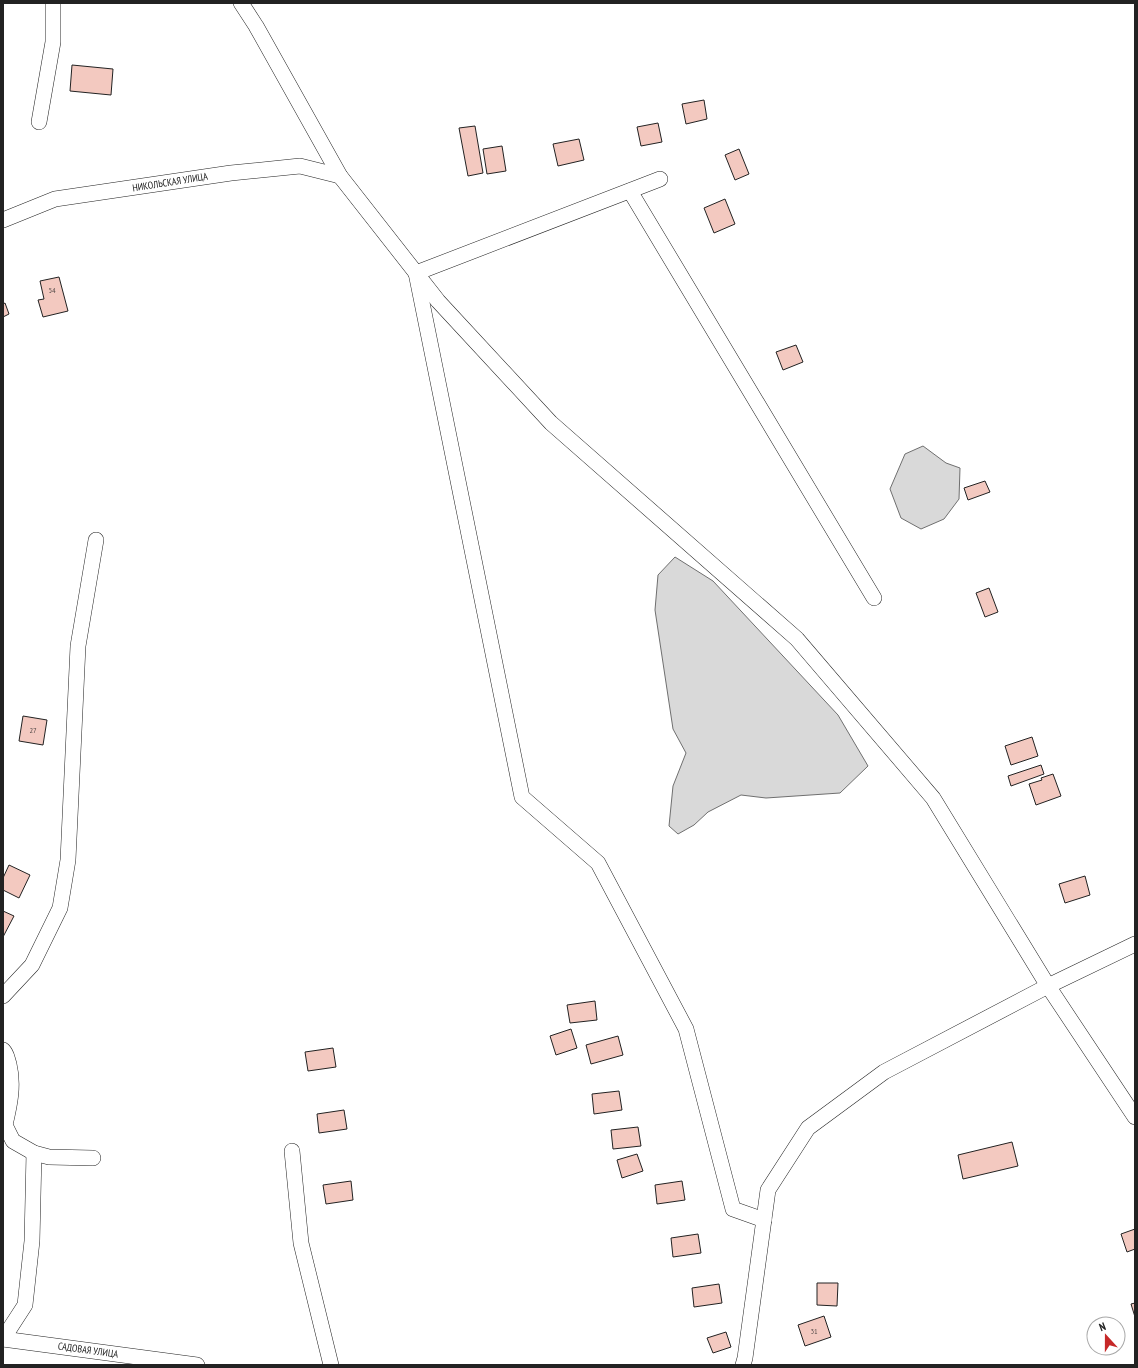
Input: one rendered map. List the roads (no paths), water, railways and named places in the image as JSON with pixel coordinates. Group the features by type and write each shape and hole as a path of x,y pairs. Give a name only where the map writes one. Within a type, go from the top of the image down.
{"street":[{"path":"39,122 53,42 53,3"},
{"path":"241,3 256,26 340,176 438,301 551,423 797,639 933,798 1048,986 1135,1117"},
{"name":"НИКОЛЬСКАЯ УЛИЦА","path":"3,220 55,199 231,173 300,166 340,176"},
{"path":"416,273 660,179"},
{"path":"630,190 874,598"},
{"path":"416,273 522,797 598,863 686,1029 733,1209 764,1220"},
{"path":"3,996 32,965 60,908 68,860 78,646 96,540"},
{"path":"743,1365 768,1190 808,1128 884,1072 1048,986 1135,944"},
{"path":"3,1050 6,1053 12,1076 11,1098 5,1125 13,1141 34,1152 49,1157 93,1158"},
{"path":"292,1151 301,1243 332,1365"},
{"path":"3,1339 25,1305 32,1241 34,1152"},
{"name":"САДОВАЯ УЛИЦА","path":"3,1339 197,1365"}]}
